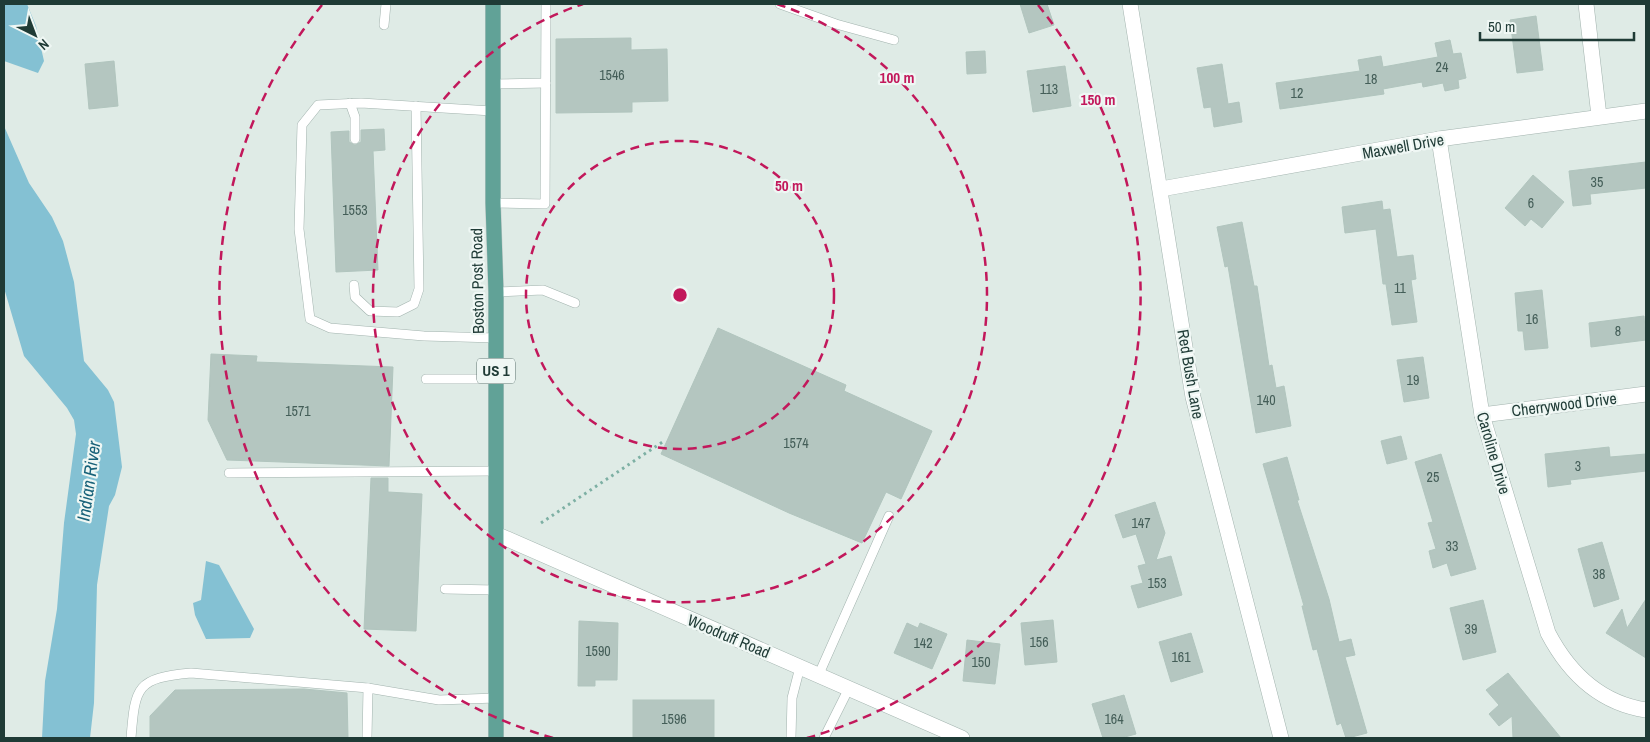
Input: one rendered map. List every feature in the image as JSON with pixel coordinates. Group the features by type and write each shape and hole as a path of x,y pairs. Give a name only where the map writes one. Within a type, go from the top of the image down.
{"main road":[{"name":"Boston Post Road","path":"493,4 492,111 496,292 496,738"}],"street":[{"name":"Red Bush Lane","path":"1130,4 1193,397 1281,738"},
{"path":"1586,4 1599,116"},
{"name":"Maxwell Drive","path":"1161,189 1439,139 1646,111"},
{"name":"Caroline Drive","path":"1439,139 1482,415 1548,633 1572,671 1599,693 1630,707 1646,710"},
{"name":"Cherrywood Drive","path":"1482,415 1646,394"},
{"name":"Woodruff Road","path":"496,534 962,738"}],"lane":[{"path":"384,25 386,4"},
{"path":"493,203 545,204 546,4"},
{"path":"780,4 836,24 894,40"},
{"path":"492,84 546,83"},
{"path":"492,111 350,103 318,105 302,125 299,229 310,319 330,328 424,336 496,338"},
{"path":"350,103 355,117 355,139"},
{"path":"354,285 355,297 370,311 398,312 414,304 419,289 416,106"},
{"path":"496,292 543,290 575,303"},
{"path":"426,379 496,379"},
{"path":"229,472 496,471"},
{"path":"819,674 889,516"},
{"path":"445,589 496,590"},
{"path":"791,738 792,698 800,667"},
{"path":"131,738 134,700 145,683 166,675 192,673 368,688 440,700 496,698"},
{"path":"367,738 368,688"},
{"path":"824,738 849,688"}],"path":[{"path":"541,523 664,441"}],"water":[{"path":"4,4 27,4 36,26 44,61 38,73 4,61"},
{"name":"Indian River","path":"4,126 29,183 52,217 63,241 74,282 84,361 108,390 114,402 122,467 115,495 109,506 97,585 94,703 90,738 42,738 45,681 57,609 64,523 76,434 74,420 67,408 24,356 4,288"},
{"path":"206,561 219,565 254,629 250,638 206,639 195,615 193,603 201,600"}],"building":[{"path":"1020,4 1047,4 1054,25 1029,33"},
{"path":"1536,16 1543,70 1517,73 1510,20"},
{"path":"631,38 631,50 667,49 668,101 632,102 632,112 556,113 556,39"},
{"path":"1450,40 1453,54 1461,53 1466,78 1458,80 1459,88 1445,91 1443,83 1423,87 1422,82 1383,89 1384,94 1280,109 1276,83 1360,71 1358,60 1381,56 1383,67 1438,57 1435,43"},
{"path":"985,51 986,73 967,74 966,52"},
{"path":"114,61 118,106 89,109 85,64"},
{"path":"1222,64 1228,104 1239,102 1242,122 1214,127 1211,107 1204,108 1197,68"},
{"path":"1065,66 1071,106 1033,112 1027,71"},
{"path":"384,129 385,150 373,151 378,270 336,272 331,132 349,131 349,142 355,145 361,142 361,130"},
{"path":"1646,162 1646,188 1590,194 1591,204 1573,206 1569,171"},
{"path":"1533,175 1564,202 1542,228 1531,219 1525,226 1505,208"},
{"path":"1382,201 1383,210 1390,209 1397,257 1413,255 1416,279 1411,280 1417,322 1392,325 1386,284 1383,284 1376,229 1345,233 1342,207"},
{"path":"1242,222 1254,286 1257,286 1269,366 1272,365 1276,388 1284,386 1291,426 1256,433 1228,266 1225,267 1217,227"},
{"path":"1542,290 1548,348 1525,350 1523,331 1518,331 1515,293"},
{"path":"1644,316 1646,340 1591,347 1589,323"},
{"path":"718,328 846,385 844,391 932,431 901,499 886,492 862,543 789,513 661,454"},
{"path":"211,354 257,356 256,362 393,367 389,466 227,460 208,420"},
{"path":"1423,357 1429,398 1404,402 1397,360"},
{"path":"1401,436 1407,459 1387,464 1381,441"},
{"path":"1609,447 1610,457 1646,454 1646,471 1570,480 1571,484 1548,487 1545,454"},
{"path":"1441,454 1476,569 1451,576 1447,563 1433,568 1429,551 1436,549 1428,523 1433,522 1415,462"},
{"path":"1287,457 1299,500 1297,500 1329,599 1339,642 1351,639 1355,655 1345,657 1367,733 1348,738 1346,738 1341,723 1337,725 1317,649 1313,650 1302,606 1304,606 1263,464"},
{"path":"371,478 388,478 388,492 422,494 416,631 364,629"},
{"path":"1155,502 1165,533 1156,560 1171,556 1182,595 1138,608 1131,586 1143,583 1138,566 1146,564 1136,534 1123,538 1115,515"},
{"path":"1602,542 1619,599 1594,607 1578,549"},
{"path":"1646,599 1646,658 1606,633 1622,609 1627,628"},
{"path":"1483,600 1496,652 1463,660 1450,608"},
{"path":"1053,620 1057,662 1025,665 1021,623"},
{"path":"579,621 618,623 617,680 595,680 595,686 578,686"},
{"path":"907,623 918,628 920,623 947,634 932,669 894,653"},
{"path":"1191,633 1203,672 1171,682 1159,642"},
{"path":"967,640 1000,644 995,684 963,681"},
{"path":"1508,673 1561,738 1513,738 1512,716 1499,726 1489,714 1499,705 1486,690"},
{"path":"304,689 347,693 348,738 150,738 150,716 175,690"},
{"path":"1124,695 1136,734 1121,738 1103,738 1092,704"},
{"path":"633,700 714,700 714,738 633,738"}]}
